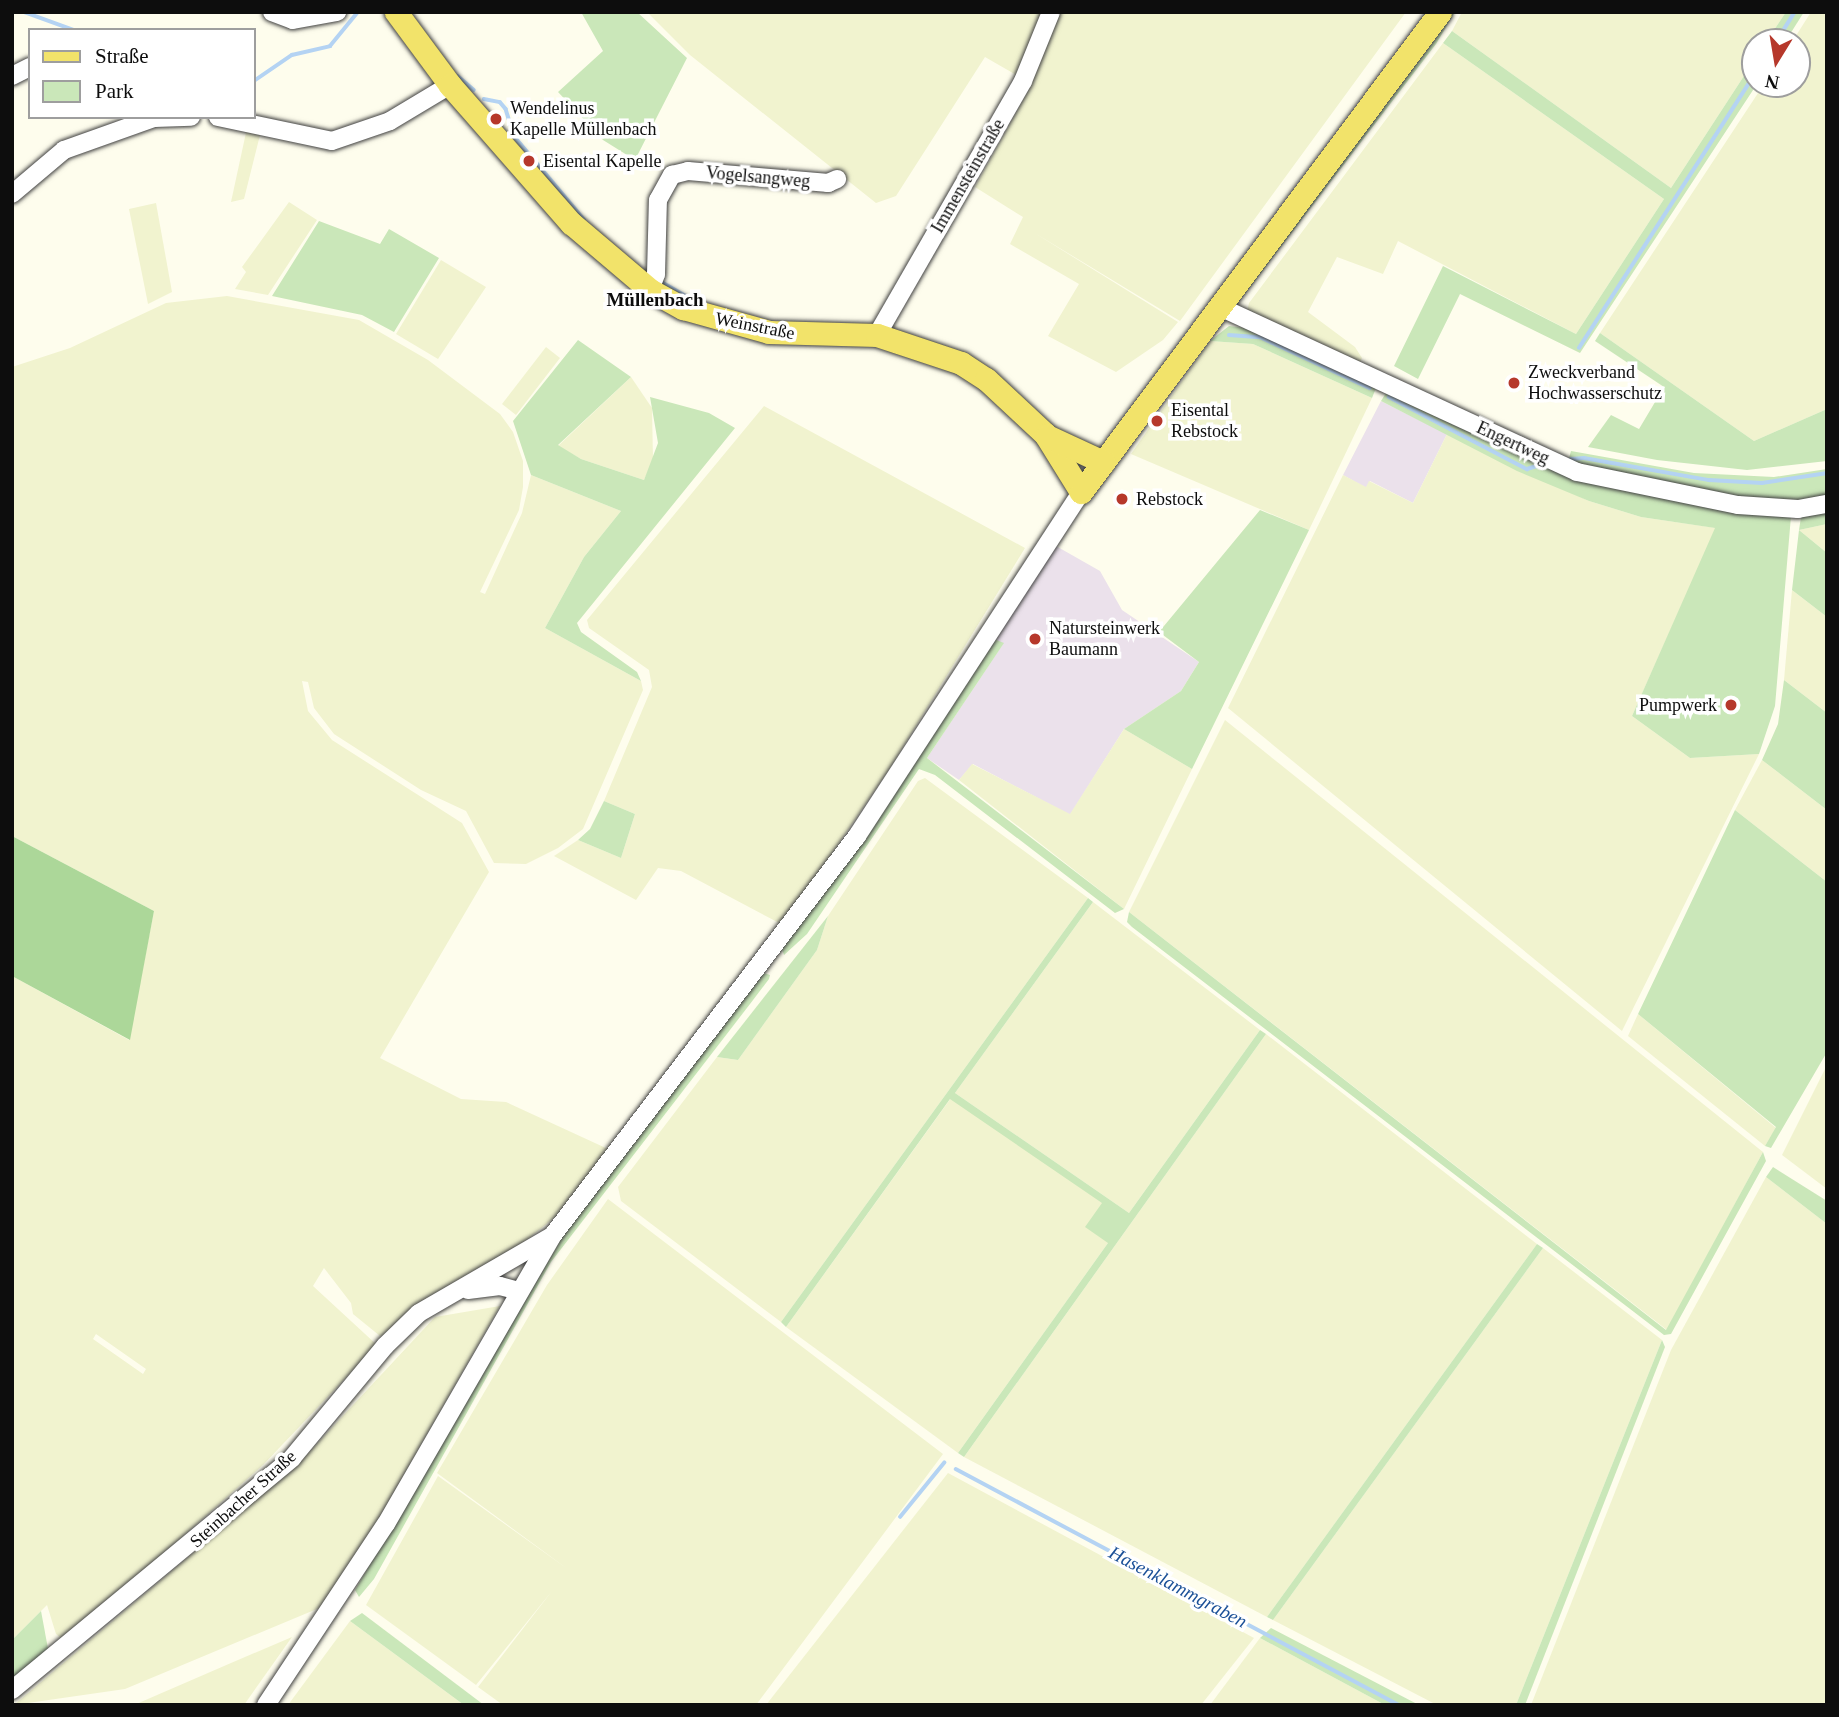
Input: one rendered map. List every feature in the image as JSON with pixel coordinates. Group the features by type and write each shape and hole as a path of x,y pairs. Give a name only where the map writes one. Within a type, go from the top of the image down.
{"main road":[{"name":"Weinstraße","path":"396,12 450,85 571,223 653,282 708,317 769,332 877,335 961,363 986,379 1045,434 1081,492"},
{"path":"1081,492 1440,12"},
{"name":"Weinstraße","path":"1045,434 1103,462"}],"street":[{"path":"272,12 301,20 337,12"},
{"name":"Immensteinstraße","path":"877,335 1023,81 1051,12"},
{"path":"12,76 28,68"},
{"path":"228,119 332,141 390,121 450,85"},
{"path":"12,194 64,150 151,119"},
{"name":"Vogelsangweg","path":"653,282 658,200 672,176 688,171 828,183 837,178"},
{"name":"Engertweg","path":"1220,307 1577,472 1738,505 1798,509 1827,504"},
{"path":"266,1705 386,1524 553,1235 769,956 857,836 1081,492"},
{"name":"Steinbacher Straße","path":"12,1690 292,1458 385,1346 419,1313 553,1235"},
{"name":"Steinbacher Straße","path":"457,1292 500,1286 519,1290"}],"shaded area":[{"path":"1381,401 1447,434 1413,503 1370,481 1366,488 1343,475"},
{"path":"1056,546 1100,571 1122,610 1199,662 1181,691 1124,729 1070,815 973,764 959,780 927,758 1003,644 995,639"}],"green space":[{"path":"581,12 637,12 687,58 635,160 603,140 558,92 603,51"},
{"path":"647,12 1406,12 1180,321 1033,232 1178,322 1163,340 1116,372 1048,336 1079,284 1010,244 1023,217 975,187 1032,84 985,57 896,196 876,203 690,55"},
{"path":"1450,12 1455,12 1436,44 1235,307 1233,301 1428,47"},
{"path":"1462,12 1786,12 1775,28 1741,28 1741,80 1671,188 1452,31"},
{"path":"1786,12 1804,12 1794,28 1775,28"},
{"path":"1811,12 1827,12 1827,409 1754,441 1600,333 1755,98 1811,98 1811,28 1801,28"},
{"path":"1452,31 1671,188 1741,80 1741,98 1748,98 1580,353 1460,294 1418,379 1394,366 1443,266 1576,334 1664,199 1443,43"},
{"path":"1443,43 1664,199 1576,334 1398,241 1383,274 1337,257 1308,312 1355,347 1362,358 1359,365 1247,312 1249,303"},
{"path":"247,128 261,131 244,199 231,202"},
{"path":"289,202 317,220 268,295 235,289 246,272 242,267"},
{"path":"156,203 172,292 148,304 129,209"},
{"path":"319,221 380,244 389,229 439,258 394,332 362,315 272,296"},
{"path":"441,260 486,287 438,359 396,334"},
{"path":"227,296 359,320 428,360 500,414 513,432 523,461 523,487 519,510 480,592 485,594 522,513 531,475 621,511 584,557 545,628 641,681 643,690 583,829 558,848 526,864 494,863 466,811 421,790 334,734 314,708 308,682 302,681 308,711 332,740 462,823 489,872 380,1058 461,1099 506,1102 608,1149 555,1217 513,1251 387,1335 380,1336 353,1314 351,1303 324,1268 313,1286 377,1345 263,1465 65,1641 56,1634 47,1605 12,1640 12,976 129,1040 154,911 12,836 12,367 70,348 166,303","holes":["96,1334 146,1369 143,1374 93,1339"]},
{"path":"1229,326 1254,329 1376,388 1372,398 1253,344 1210,341"},
{"path":"1600,333 1754,441 1827,409 1827,461 1747,470 1657,460 1588,447 1611,415 1639,429 1664,387 1595,341"},
{"path":"578,340 631,377 558,445 581,459 644,480 658,443 650,397 709,413 735,428 577,623 581,632 637,672 641,681 545,628 584,557 621,511 531,475 513,421"},
{"path":"1210,341 1253,344 1372,398 1309,530 1131,454"},
{"path":"546,347 560,358 516,415 502,404"},
{"path":"631,377 652,408 653,460 644,480 581,459 558,446"},
{"path":"1386,393 1510,447 1791,516 1775,706 1759,754 1690,758 1632,716 1715,528 1641,517 1589,501 1517,471 1381,401"},
{"path":"764,406 1025,548 890,768 783,925 681,871 658,868 636,900 554,856 578,840 621,858 635,814 604,801 652,687 649,670 589,628 587,620"},
{"path":"1447,434 1589,501 1641,517 1716,528 1632,716 1690,758 1759,754 1622,1031 1228,708 1343,475 1366,487 1369,481 1413,503"},
{"path":"1571,451 1694,473 1774,477 1827,469 1827,501 1744,503 1567,465"},
{"path":"1827,508 1827,524 1799,530 1801,517"},
{"path":"1260,510 1309,530 1192,769 1124,729 1181,691 1199,662 1159,632"},
{"path":"1827,524 1827,553 1799,530"},
{"path":"1799,530 1827,553 1827,617 1792,590"},
{"path":"1792,590 1827,617 1827,713 1784,680"},
{"path":"994,639 1004,643 927,758 1124,909 1115,913 935,775 919,769 807,934 784,955 782,949 865,836"},
{"path":"1784,680 1827,713 1827,810 1762,760 1778,724"},
{"path":"1225,720 1763,1152 1667,1330 1129,912"},
{"path":"1124,729 1192,769 1124,909 959,780 972,764 1070,814"},
{"path":"1762,760 1827,810 1827,882 1735,810"},
{"path":"925,778 1088,898 781,1322 621,1201 618,1187 717,1057 738,1060 817,950 828,916 918,781"},
{"path":"604,801 635,814 621,858 578,840 590,829"},
{"path":"1735,810 1827,882 1827,1052 1771,1148 1765,1146 1776,1127 1638,1014"},
{"path":"12,836 154,911 130,1040 12,976"},
{"path":"1088,898 1093,902 955,1093 1129,1213 1260,1030 1266,1034 964,1457 958,1453 1108,1243 1085,1227 1102,1203 950,1099 786,1327 781,1322"},
{"path":"1093,902 1260,1030 1129,1213 955,1093"},
{"path":"1129,912 1666,1330 1763,1152 1766,1161 1671,1334 1664,1335 1132,927 1127,922"},
{"path":"828,916 817,950 738,1060 717,1057"},
{"path":"764,973 770,975 769,979 551,1262 374,1579 359,1597 355,1590 572,1221"},
{"path":"1638,1014 1776,1128 1765,1146 1628,1036"},
{"path":"1266,1034 1537,1244 1267,1617 964,1457"},
{"path":"1827,1065 1827,1189 1782,1155"},
{"path":"951,1098 1103,1203 1108,1243 958,1453 786,1327"},
{"path":"1773,1167 1827,1201 1827,1224 1766,1177"},
{"path":"1766,1177 1827,1224 1827,1705 1531,1705 1671,1350"},
{"path":"608,1199 943,1454 756,1705 503,1705 478,1687 552,1591 476,1685 366,1605 438,1476 569,1570 437,1473 547,1285"},
{"path":"1537,1244 1543,1248 1273,1620 1267,1617"},
{"path":"1543,1248 1662,1340 1516,1705 1437,1705 1273,1620"},
{"path":"500,1306 370,1534 324,1606 125,1689 14,1705 299,1463 435,1317"},
{"path":"1662,1340 1665,1347 1525,1705 1516,1705"},
{"path":"948,1473 1254,1638 1201,1705 766,1705"},
{"path":"41,1611 49,1654 12,1683 12,1640"},
{"path":"362,1613 484,1705 464,1705 350,1621"},
{"path":"350,1621 464,1705 288,1705"},
{"path":"1271,1628 1419,1705 1385,1705 1260,1638"},
{"path":"292,1637 244,1705 134,1705 231,1663"},
{"path":"1260,1638 1385,1705 1210,1705"}],"waterway":[{"path":"24,12 68,28"},
{"path":"256,80 292,55 330,46 358,12"},
{"path":"1785,28 1795,12"},
{"path":"458,76 474,90"},
{"path":"1579,348 1741,96"},
{"path":"484,99 500,102 506,109 514,136 584,219"},
{"path":"660,281 693,300"},
{"path":"1229,335 1260,337 1370,388"},
{"path":"1389,397 1527,469 1540,465"},
{"path":"1571,459 1584,458 1709,480 1762,483 1827,473"},
{"name":"Hasenklammgraben","path":"900,1517 944,1463"},
{"name":"Hasenklammgraben","path":"956,1469 1399,1705"}],"place":[{"name":"Wendelinus Kapelle Müllenbach","path":"496,119"},
{"name":"Eisental Kapelle","path":"529,161"},
{"name":"Zweckverband Hochwasserschutz","path":"1514,383"},
{"name":"Eisental Rebstock","path":"1157,421"},
{"name":"Rebstock","path":"1122,499"},
{"name":"Natursteinwerk Baumann","path":"1035,639"},
{"name":"Pumpwerk","path":"1731,705"}],"district":[{"name":"Müllenbach","path":"655,300"}]}
